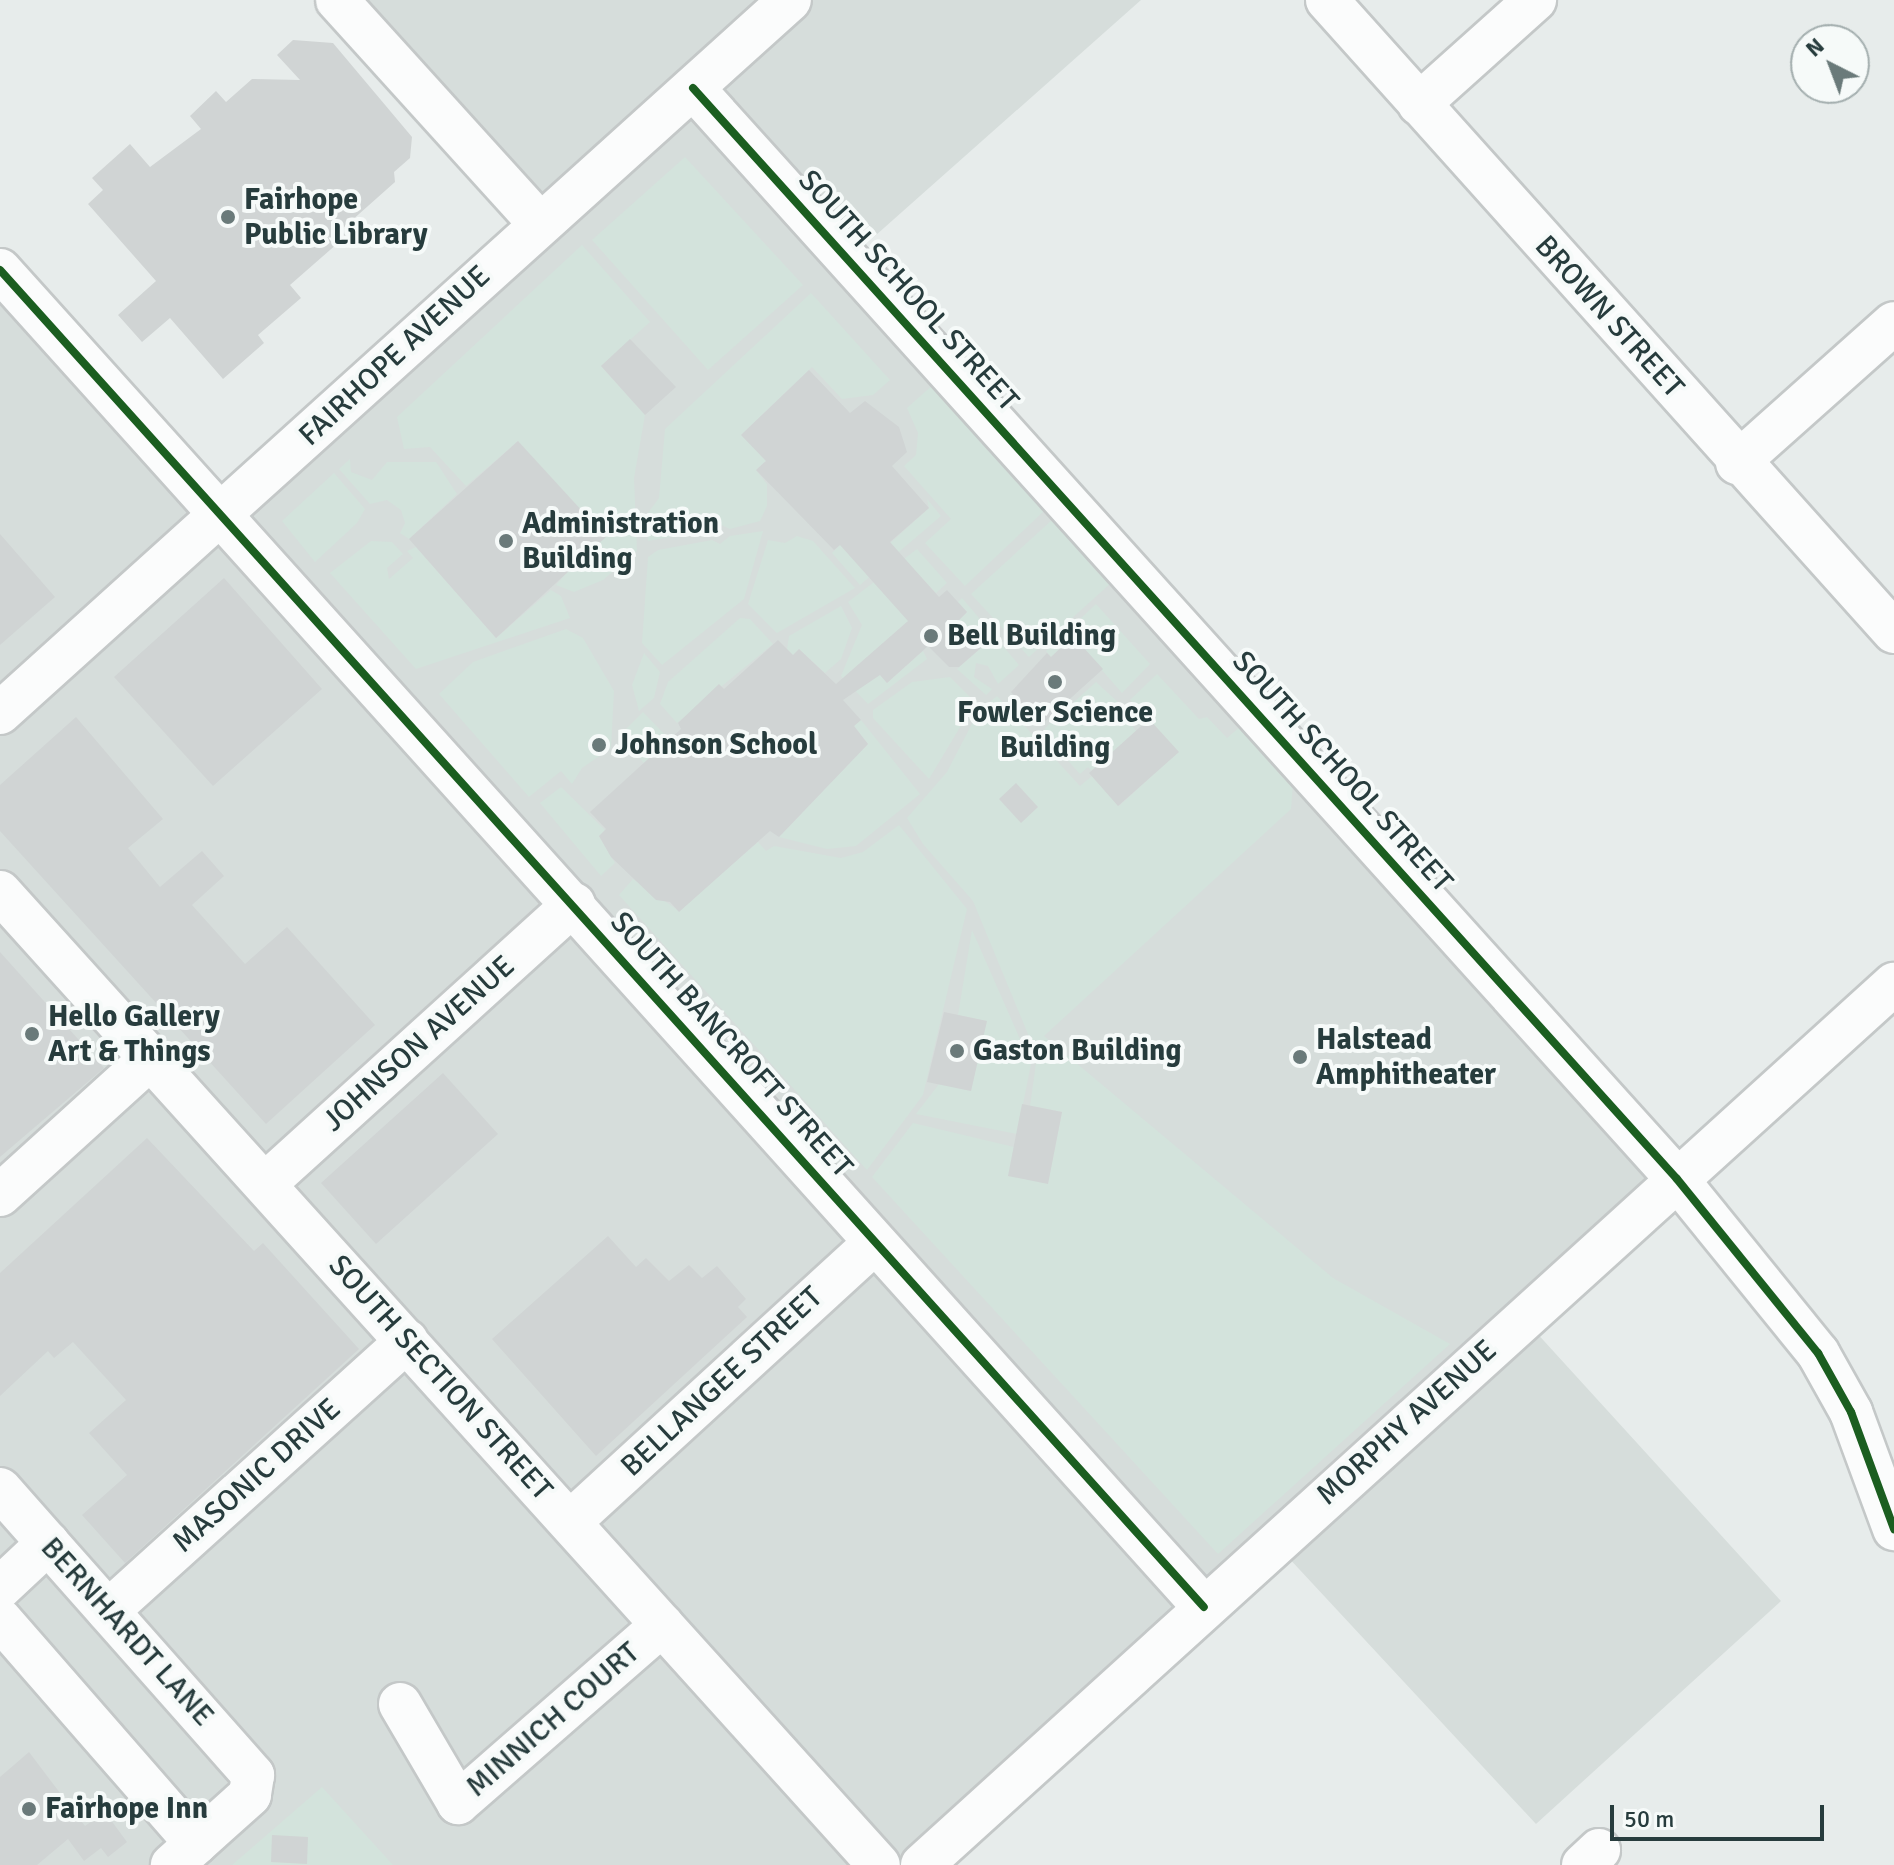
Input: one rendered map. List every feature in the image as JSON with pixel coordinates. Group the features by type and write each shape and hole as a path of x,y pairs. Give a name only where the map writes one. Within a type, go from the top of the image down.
{"street":[{"path":"337,0 539,223"},
{"name":"FAIRHOPE AVENUE","path":"0,713 539,223 790,0"},
{"name":"BROWN STREET","path":"1327,0 1737,463 1894,632"},
{"path":"1419,104 1535,0"},
{"name":"SOUTH SCHOOL STREET","path":"693,88 1677,1179 1818,1353 1851,1412 1894,1529"},
{"name":"SOUTH BANCROFT STREET","path":"0,270 1204,1607"},
{"path":"1737,463 1894,323"},
{"name":"SOUTH SECTION STREET","path":"0,892 879,1865"},
{"name":"JOHNSON AVENUE","path":"265,1184 574,904"},
{"name":"MORPHY AVENUE","path":"922,1865 1894,984"},
{"path":"0,1195 150,1059"},
{"name":"BELLANGEE STREET","path":"570,1522 875,1243"},
{"name":"MASONIC DRIVE","path":"108,1611 407,1341"},
{"name":"BERNHARDT LANE","path":"0,1489 253,1775 250,1795 184,1854"},
{"path":"0,1588 48,1543"},
{"path":"0,1619 184,1854"},
{"name":"MINNICH COURT","path":"400,1704 458,1803 662,1625"}],"shaded area":[{"path":"360,0 1141,0 840,267 1045,510 1655,1180 1515,1309 1781,1601 1536,1824 1286,1555 942,1865 0,1865 0,248 239,510 560,220"},
{"path":"685,157 803,285 708,370 592,240"},
{"path":"582,245 650,322 601,366 645,415 634,478 637,551 603,580 574,592 556,585 569,570 518,441 466,486 430,447 404,449 397,417"},
{"path":"811,293 890,380 873,395 842,399 812,367 742,434 766,461 756,470 767,484 767,506 760,521 730,529 717,523 710,530 648,541 648,513 659,498 665,429"},
{"path":"935,383 1045,510 965,586 925,543 951,519 904,466 916,455 918,433 907,408"},
{"path":"350,459 351,472 372,480 387,462 436,462 457,494 409,539 400,533 405,523 401,510 387,500 370,504 339,469"},
{"path":"334,473 365,509 357,523 315,562 282,521"},
{"path":"927,499 941,516 860,585 832,553 840,545 877,555 929,508"},
{"path":"1053,519 1111,583 1029,657 971,594"},
{"path":"763,531 744,599 662,665 642,643 648,557 658,550 712,540 720,544 730,536"},
{"path":"797,536 813,541 855,588 777,633 748,604 768,540 785,543"},
{"path":"371,541 392,542 403,554 387,568 389,579 413,558 407,551 416,547 496,638 551,590 561,596 570,618 416,669 330,573"},
{"path":"917,549 947,583 936,593 914,570 910,623 866,659 887,683 923,651 927,659 868,704 841,676 862,625 848,602"},
{"path":"962,598 1019,665 998,684 988,666 976,663 974,677 992,689 986,695 957,669 982,647 958,621 967,612 958,602"},
{"path":"1096,604 1150,664 1122,693 1073,637 1051,657 1046,651"},
{"path":"841,606 852,628 841,659 825,673 799,649 793,655 787,649 789,636"},
{"path":"740,618 750,619 773,644 677,723 660,704 668,682"},
{"path":"566,629 583,638 614,691 611,748 582,768 572,784 561,771 529,797 439,694 473,662"},
{"path":"644,653 660,672 654,698 639,711 632,685"},
{"path":"1157,674 1199,719 1207,717 1227,738 1241,726 1293,784 1291,809 1044,1036 1333,1278 1450,1344 1218,1554 872,1177 913,1123 1014,1147 1009,1176 1048,1183 1062,1112 1030,1106 1037,1056 973,901 923,844 907,818 947,772 978,712 997,696 1080,786 1092,776 1119,806 1178,752 1130,700"},
{"path":"950,677 975,702 929,779 873,718 873,710 912,682"},
{"path":"1096,682 1131,714 1129,722 1136,731 1092,771 1088,767 1080,774 1046,736 1045,728"},
{"path":"643,712 670,740 644,763 619,736"},
{"path":"861,720 920,794 856,846 827,849 779,837 868,744 854,726"},
{"path":"561,787 605,830 599,836 615,863 601,876 540,803"},
{"path":"899,825 967,909 923,1095 867,1170 619,895 633,879 679,911 758,842 766,851 774,846 841,858 863,852"},
{"path":"972,930 1031,1064 1017,1134 916,1114 939,1084 971,1091 986,1021 958,1015"},
{"path":"322,1787 393,1865 232,1865"}],"building":[{"name":"Fairhope Public Library","path":"293,40 333,43 412,137 410,158 394,172 395,182 341,230 346,236 290,285 301,298 258,335 264,343 223,379 170,318 142,342 118,315 156,281 88,204 103,190 92,178 130,144 150,167 201,129 190,116 216,91 226,102 252,79 300,80 277,55"},
{"path":"630,339 676,387 645,415 601,366"},
{"path":"809,370 850,413 865,401 899,427 907,452 892,466 929,508 890,542 939,597 947,590 967,612 958,621 982,647 959,667 949,667 928,646 887,683 880,675 843,700 861,720 854,726 868,744 779,837 770,831 679,912 670,902 656,900 611,857 599,836 606,829 590,812 681,729 678,723 719,684 724,689 778,640 793,655 799,649 836,684 908,621 840,545 834,550 756,470 766,461 741,435"},
{"name":"Administration Building","path":"518,441 606,537 496,638 409,539"},
{"path":"0,534 55,597 0,645"},
{"path":"224,578 322,689 213,786 114,677"},
{"name":"Fowler Science Building","path":"1073,636 1103,669 1041,725 1011,692 1047,653 1051,657"},
{"path":"76,717 163,819 128,848 160,887 202,851 224,876 192,905 245,964 287,927 375,1025 266,1124 0,831 0,785"},
{"path":"1149,719 1179,752 1118,806 1089,773"},
{"path":"1016,783 1038,807 1021,823 999,799"},
{"path":"0,952 104,1068 0,1157"},
{"name":"Gaston Building","path":"944,1012 987,1021 971,1091 927,1082"},
{"path":"443,1073 498,1134 376,1244 321,1183"},
{"path":"1022,1104 1062,1112 1048,1184 1008,1176"},
{"path":"147,1138 254,1251 263,1243 359,1349 125,1563 82,1515 127,1475 89,1433 126,1400 73,1342 54,1358 48,1351 0,1396 0,1273"},
{"path":"608,1236 636,1267 646,1258 669,1281 689,1265 702,1278 717,1266 746,1299 738,1307 747,1317 596,1456 492,1339"},
{"name":"Fairhope Inn","path":"29,1752 85,1826 105,1812 127,1842 108,1857 101,1848 84,1861 68,1839 37,1865 0,1865 0,1777"},
{"path":"272,1835 308,1837 307,1864 271,1862"}],"cycle path":[{"path":"693,88 1677,1179 1818,1353 1851,1412 1894,1529"},
{"path":"0,270 1204,1607"}],"place":[{"name":"Fairhope Public Library","path":"228,217"},
{"name":"Administration Building","path":"506,541"},
{"name":"Bell Building","path":"931,636"},
{"name":"Fowler Science Building","path":"1055,682"},
{"name":"Johnson School","path":"599,745"},
{"name":"Hello Gallery Art & Things","path":"32,1034"},
{"name":"Gaston Building","path":"957,1051"},
{"name":"Halstead Amphitheater","path":"1300,1057"},
{"name":"Fairhope Inn","path":"29,1809"}]}
